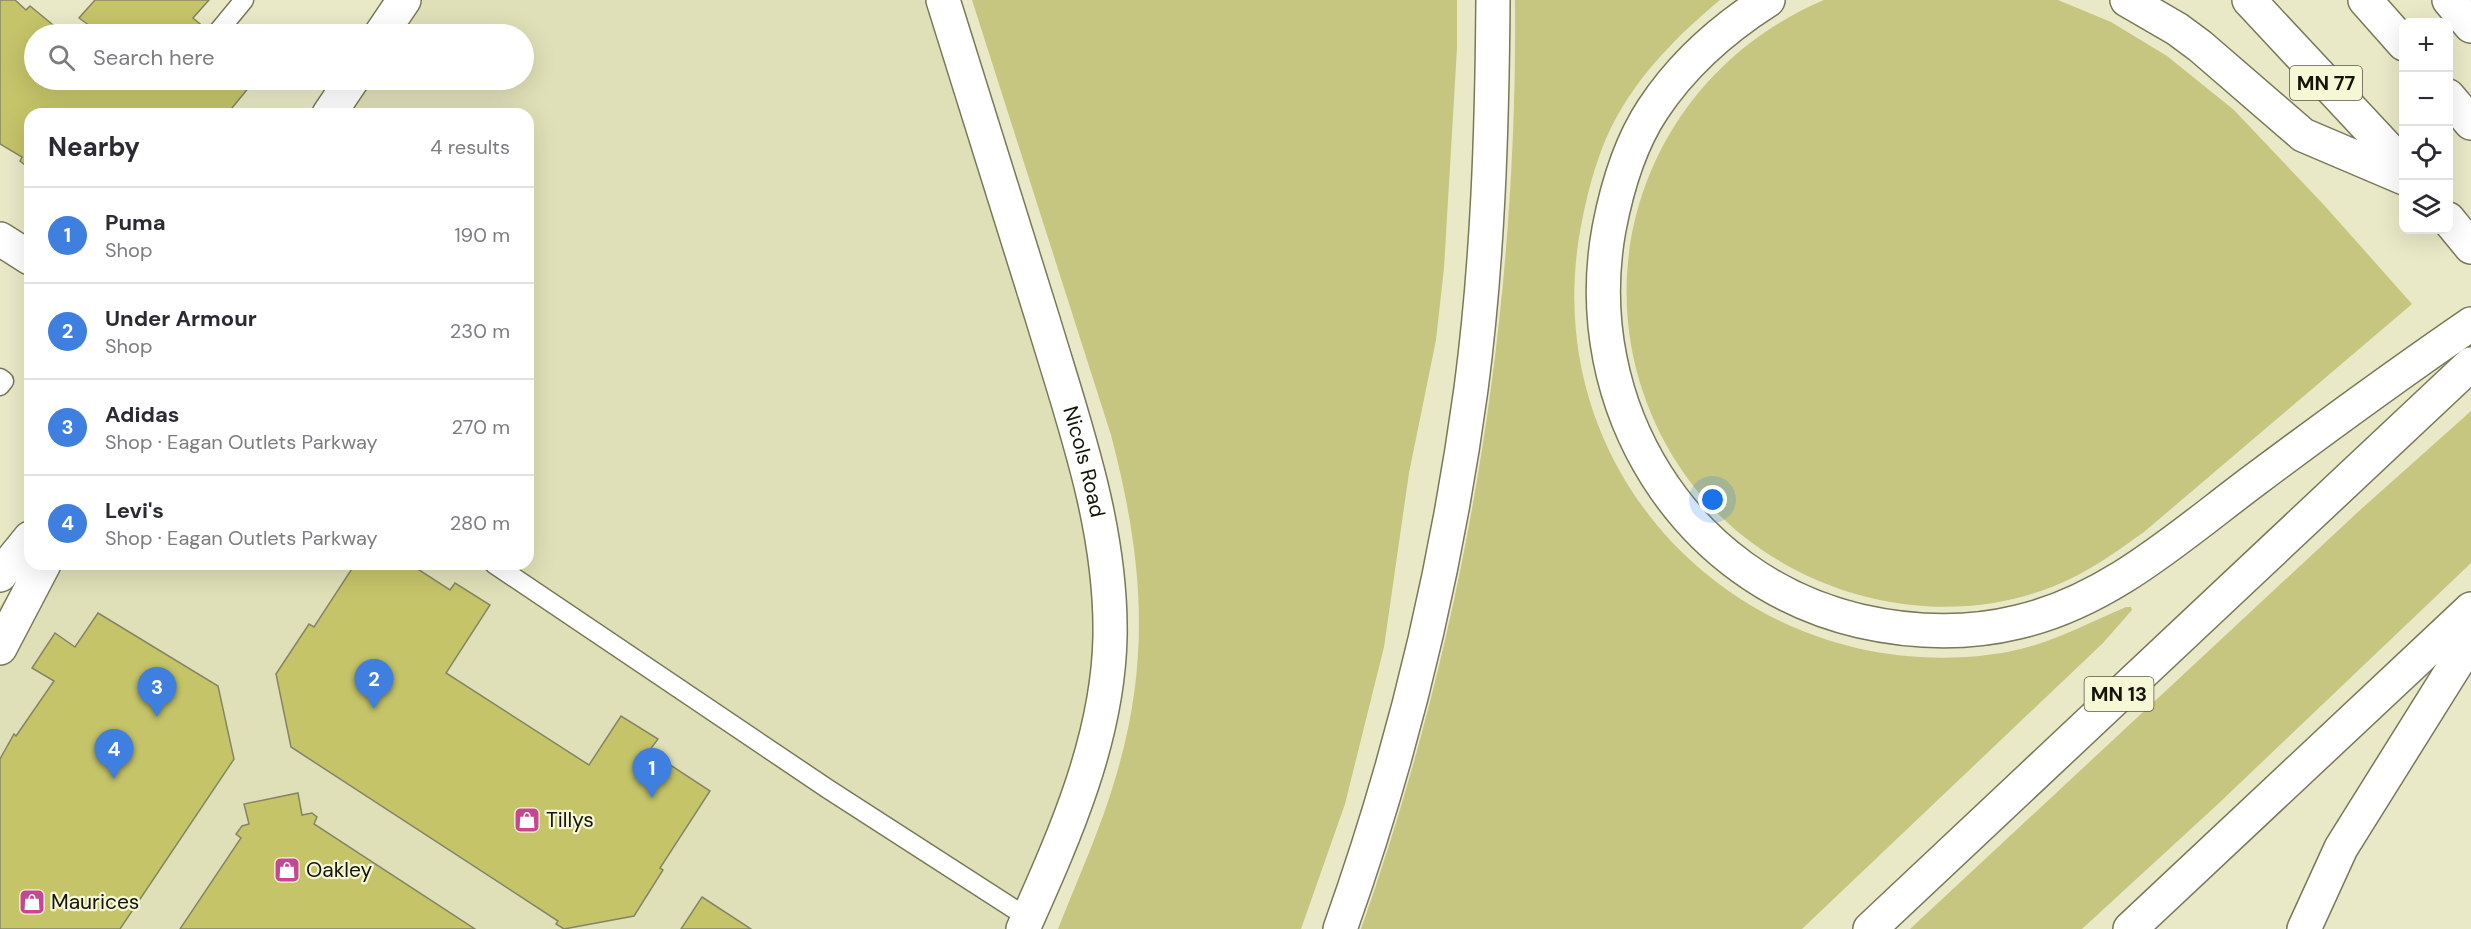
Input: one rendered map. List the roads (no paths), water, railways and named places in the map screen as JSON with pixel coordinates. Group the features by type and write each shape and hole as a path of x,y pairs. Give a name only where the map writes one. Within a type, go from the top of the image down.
{"main road":[{"path":"388,24 404,0"},
{"name":"Nicols Road","path":"943,0 1089,472 1106,569 1110,638 1102,710 1074,811 1026,923"},
{"path":"1340,929 1392,765 1409,701 1435,587 1464,436 1478,327 1484,251 1492,94 1493,0"},
{"path":"1767,0 1730,27 1698,56 1652,111 1629,155 1615,198 1606,244 1602,289 1607,355 1621,400 1641,447 1667,492 1682,512 1711,543 1748,573 1818,608 1890,627 1916,631 1966,631 2041,617 2084,600 2136,569 2334,421 2471,324"},
{"path":"2127,0 2177,28 2303,135 2399,176"},
{"name":"MN 77","path":"2249,0 2399,162"},
{"path":"2365,0 2399,39"},
{"path":"2449,0 2471,26"},
{"path":"333,108 345,90"},
{"path":"2453,102 2471,123"},
{"path":"2453,225 2471,247"},
{"path":"0,238 24,254"},
{"name":"MN 13","path":"1870,929 2471,364"},
{"path":"0,575 24,545"},
{"path":"0,648 41,570"},
{"path":"2130,929 2469,621"},
{"path":"2304,929 2341,848 2469,621"}],"lane":[{"path":"224,24 244,0"},
{"path":"0,378 4,381 0,386"},
{"path":"503,570 1026,923"}],"place":[{"name":"Under Armour","path":"374,709"},
{"name":"Adidas","path":"157,717"},
{"name":"Levi's","path":"114,779"},
{"name":"Puma","path":"652,798"},
{"name":"Tillys","path":"527,820"},
{"name":"Oakley","path":"287,870"},
{"name":"Maurices","path":"32,902"}]}
